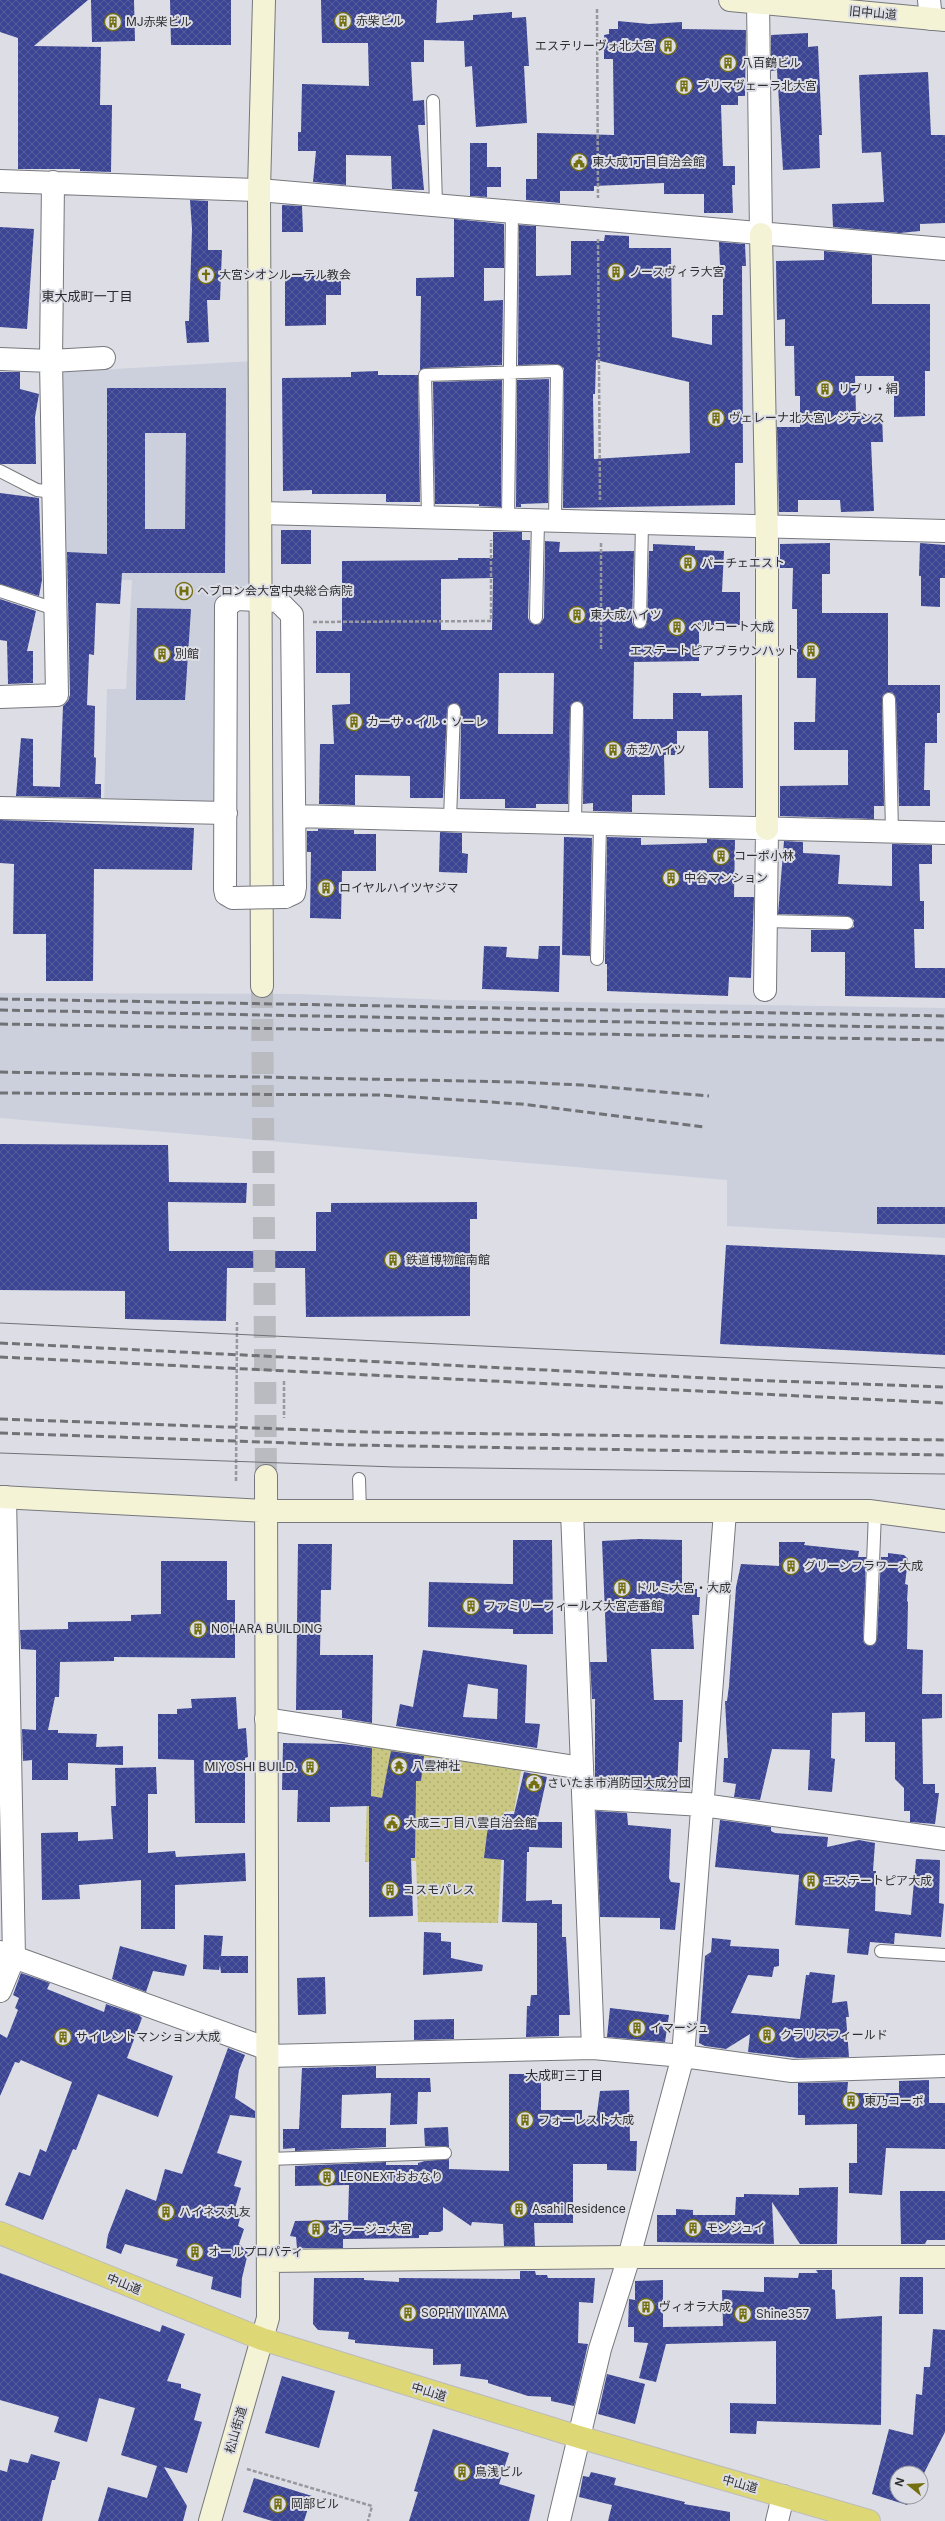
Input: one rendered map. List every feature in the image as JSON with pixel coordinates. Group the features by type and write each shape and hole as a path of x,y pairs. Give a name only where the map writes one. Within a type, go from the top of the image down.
{"highway":[{"name":"中山道","path":"0,2233 262,2339 579,2437 869,2521"}],"street":[{"path":"262,986 259,190 264,0"},
{"name":"旧中山道","path":"730,0 935,13"},
{"path":"758,1 760,234 767,526 767,829 764,990"},
{"path":"0,181 259,190 945,249"},
{"path":"0,698 57,695 51,361 53,182"},
{"path":"0,359 51,361 104,358"},
{"path":"261,513 945,531"},
{"path":"237,599 260,600 278,601 292,615 293,622 295,887 294,893 285,897 233,898 226,894 226,606 237,599"},
{"path":"0,808 226,813"},
{"path":"295,816 945,833"},
{"name":"松山街道","path":"210,2521 268,2318 266,1476"},
{"path":"0,1991 7,1954 3,1497 266,1511 875,1512 945,1521"},
{"path":"572,1511 593,2048"},
{"path":"559,2521 600,2349 629,2257 683,2056 725,1512"},
{"path":"266,1719 582,1768"},
{"path":"584,1798 703,1805 945,1839"},
{"path":"7,1954 268,2052 593,2048 683,2056 792,2071 945,2066"},
{"path":"268,2261 629,2257 945,2257"},
{"path":"777,2521 783,2496"}],"lane":[{"path":"433,101 436,205"},
{"path":"499,519 510,372 512,212"},
{"path":"428,517 425,375 557,371 547,520 536,618"},
{"path":"0,471 37,490 53,492"},
{"path":"640,622 642,523"},
{"path":"0,591 55,609"},
{"path":"889,699 892,832"},
{"path":"575,823 577,708"},
{"path":"450,819 454,710"},
{"path":"597,959 600,824"},
{"path":"766,921 847,923"},
{"path":"359,1479 360,1512"},
{"path":"870,1639 875,1512"},
{"path":"881,1951 945,1955"},
{"path":"268,2159 445,2153"}],"path":[{"path":"597,9 601,651"},
{"path":"293,622 491,621 499,519"},
{"path":"236,1480 237,1322"},
{"path":"284,1381 284,1418"},
{"path":"244,2469 372,2506 368,2521"}],"shaded area":[{"name":"ヘブロン会大宮中央総合病院","path":"254,361 256,578 220,603 220,806 104,805 107,689 126,689 132,580 63,579 62,372"},
{"path":"0,993 299,994 448,1000 945,1008 945,1238 727,1226 727,1180 0,1118"},
{"path":"369,1738 522,1766 514,1811 504,1812 498,1923 418,1922 416,1861 365,1862"}],"building":[{"path":"0,0 88,0 34,46 101,47 100,105 112,105 111,172 80,171 80,169 18,169 18,38 0,32"},
{"name":"MJ赤柴ビル","path":"91,0 134,0 135,41 92,42"},
{"path":"170,0 231,0 231,45 171,45"},
{"path":"321,0 437,0 436,23 473,20 473,15 512,12 512,18 526,17 529,66 524,66 527,123 476,127 472,66 465,67 464,41 424,40 424,62 411,62 413,101 424,100 425,125 418,125 424,190 392,189 391,156 346,155 346,185 313,182 316,151 298,151 298,132 301,132 302,84 369,86 368,43 322,43"},
{"path":"618,21 649,24 682,22 682,29 746,30 745,96 738,96 738,105 721,105 723,166 735,166 735,185 732,185 733,213 704,213 704,194 664,194 664,183 594,186 594,191 560,191 560,203 526,200 526,179 537,179 537,133 614,135 613,59 604,59 604,35 609,34 609,29 618,29"},
{"path":"808,33 808,47 818,46 822,135 819,135 820,168 783,170 777,70 771,71 771,35"},
{"path":"928,72 931,135 945,135 945,223 920,224 920,231 900,233 833,227 832,204 884,202 881,152 862,153 859,75"},
{"path":"470,143 487,143 487,167 501,167 501,187 487,187 487,197 470,196"},
{"path":"190,200 208,201 208,250 222,250 220,300 207,300 209,342 187,343 185,321 189,321 192,229"},
{"path":"282,205 302,206 303,232 282,232"},
{"path":"454,219 504,224 504,268 484,268 484,301 503,300 502,365 425,368 420,370 421,296 416,296 416,278 454,277"},
{"path":"519,225 536,226 536,276 571,275 571,241 604,241 605,235 629,236 629,248 671,248 672,337 712,345 712,315 723,315 723,266 720,266 719,242 745,244 746,266 742,266 743,463 735,463 735,505 563,508 564,368 557,364 518,365","holes":["596,360 689,382 690,453 594,459 593,394 595,394"]},
{"path":"0,227 34,229 27,329 0,327"},
{"path":"824,251 872,255 872,304 930,304 930,371 925,371 925,416 894,417 894,376 855,376 856,414 882,414 883,442 871,442 874,511 841,512 840,500 798,500 798,512 779,512 777,427 800,427 800,396 795,396 794,346 785,346 785,319 777,320 776,261 824,260"},
{"path":"285,275 341,275 341,295 326,295 326,325 285,326"},
{"path":"378,371 378,375 418,375 420,502 386,502 386,494 312,494 312,490 283,491 282,378 351,377 351,372"},
{"path":"0,372 20,372 20,389 39,394 35,417 36,464 0,464"},
{"path":"549,379 548,503 521,504 521,507 516,507 517,380"},
{"path":"502,380 501,507 479,506 479,504 435,504 433,382"},
{"path":"107,388 226,388 225,573 122,573 120,604 96,603 94,655 89,654 87,705 95,706 95,784 101,784 101,798 16,796 21,738 33,739 33,786 60,787 63,706 68,701 70,695 67,552 107,554","holes":["145,433 186,433 185,529 145,529"]},
{"path":"0,493 39,498 42,580 39,596 0,584"},
{"path":"281,530 311,530 311,564 281,564"},
{"path":"493,532 522,532 522,540 530,540 528,618 530,622 535,625 540,624 544,618 545,541 560,542 559,552 634,551 632,622 634,626 639,629 644,628 647,623 649,551 653,551 653,544 695,546 695,550 724,551 722,592 740,592 740,625 699,626 699,661 634,662 633,719 673,719 673,693 701,693 701,696 742,695 743,788 709,788 708,731 677,731 677,755 664,755 665,795 632,795 632,812 593,811 593,803 583,804 584,708 581,702 577,701 571,704 570,708 568,804 536,804 536,808 505,808 505,799 460,799 461,710 458,704 454,703 448,706 447,710 443,798 410,798 410,776 355,775 355,805 319,804 320,744 334,744 332,705 350,704 350,673 316,673 316,631 342,631 342,561 458,560 458,558 493,558","holes":["493,578 492,630 441,630 441,579","499,673 554,673 553,734 498,734"]},
{"path":"830,543 830,574 822,574 822,613 888,613 888,685 940,685 940,713 937,713 937,743 925,743 924,790 930,790 930,806 899,806 896,699 893,693 888,692 883,695 882,699 884,806 874,806 874,819 780,816 780,786 848,785 848,750 794,750 794,722 815,722 816,678 797,678 797,609 792,609 793,568 780,568 780,544"},
{"path":"920,543 945,545 945,578 940,578 940,607 921,606 921,576 919,576"},
{"path":"0,599 36,611 27,651 33,651 33,683 8,684 7,641 0,640"},
{"name":"別館","path":"137,608 191,609 185,700 136,700"},
{"path":"0,820 194,828 192,870 94,869 93,981 46,981 46,934 13,934 14,864 0,863"},
{"path":"318,829 354,830 354,834 376,834 376,871 342,871 341,919 310,918 311,852 307,852 307,831 318,831"},
{"path":"440,832 462,833 462,853 468,854 467,873 439,872"},
{"path":"564,837 592,838 590,956 562,955"},
{"path":"607,837 641,838 641,845 707,843 707,839 735,840 734,897 754,897 751,978 729,977 728,996 607,991 607,964 605,964 605,957"},
{"path":"784,841 803,842 803,853 840,855 838,884 892,886 892,844 932,845 932,864 919,864 920,901 924,901 924,929 914,929 915,968 945,968 945,998 845,996 845,952 811,952 811,930 847,930 854,927 854,920 847,916 778,914"},
{"path":"484,946 507,947 506,957 538,959 539,946 560,946 559,992 482,989"},
{"path":"0,1144 168,1145 169,1182 247,1183 246,1203 168,1202 169,1251 316,1251 316,1212 331,1212 331,1203 477,1202 477,1219 470,1219 470,1316 306,1317 305,1268 227,1268 226,1321 125,1319 125,1291 0,1290"},
{"path":"877,1207 945,1207 945,1224 877,1224"},
{"path":"726,1245 945,1255 945,1355 720,1344"},
{"path":"639,1539 682,1540 682,1584 688,1584 689,1589 697,1589 697,1597 700,1597 699,1615 692,1615 694,1649 651,1649 654,1700 683,1700 682,1742 679,1742 677,1791 595,1786 595,1699 592,1699 590,1662 607,1662 602,1541"},
{"path":"513,1540 552,1540 553,1634 513,1634 513,1629 428,1627 429,1582 513,1584"},
{"path":"779,1542 805,1542 804,1545 859,1551 858,1557 866,1557 863,1639 864,1643 869,1646 874,1645 877,1639 881,1557 888,1557 888,1553 904,1555 908,1559 905,1584 908,1585 907,1649 923,1650 922,1694 942,1694 942,1718 922,1719 923,1784 935,1784 935,1793 939,1793 935,1824 910,1822 910,1811 904,1811 904,1788 895,1779 895,1742 865,1742 865,1712 832,1713 831,1758 835,1759 832,1792 808,1790 810,1750 772,1749 760,1800 734,1797 736,1784 723,1782 724,1758 728,1758 725,1701 727,1701 729,1686 736,1587 741,1564 779,1566"},
{"path":"298,1544 332,1544 331,1590 321,1590 320,1655 373,1655 372,1723 342,1718 342,1710 296,1710"},
{"path":"161,1561 227,1561 227,1600 235,1600 235,1658 114,1657 114,1661 60,1662 59,1697 55,1697 48,1730 58,1730 58,1733 97,1734 96,1747 123,1746 123,1765 68,1763 68,1780 32,1780 32,1760 23,1761 22,1729 36,1730 36,1650 21,1649 20,1630 68,1629 68,1622 131,1621 131,1615 161,1614"},
{"path":"423,1650 527,1665 525,1723 540,1724 537,1748 396,1726 400,1704 413,1707","holes":["468,1684 498,1689 497,1719 463,1717"]},
{"path":"236,1697 238,1729 246,1728 248,1757 245,1758 245,1823 195,1823 194,1760 158,1759 158,1714 177,1714 177,1709 192,1708 191,1699"},
{"path":"283,1743 343,1744 372,1748 371,1796 382,1798 391,1751 424,1756 421,1781 416,1781 415,1858 411,1858 413,1916 369,1917 369,1806 330,1807 330,1822 297,1822 298,1790 282,1790"},
{"path":"156,1767 157,1794 148,1794 148,1853 175,1851 176,1857 245,1853 246,1881 175,1885 175,1929 141,1929 141,1880 79,1885 80,1899 42,1900 41,1833 78,1832 78,1841 113,1839 111,1806 116,1806 115,1768"},
{"path":"524,1772 547,1777 537,1822 562,1822 562,1848 529,1847 529,1852 527,1852 526,1901 552,1900 552,1904 562,1904 562,1937 566,1937 570,2015 559,2015 559,2036 526,2037 527,2006 530,2006 531,1995 537,1995 537,1923 502,1922 504,1860 484,1858 488,1826 505,1828 504,1814 514,1814"},
{"path":"596,1811 627,1813 628,1825 671,1829 669,1878 671,1882 680,1883 675,1930 660,1929 660,1918 600,1917"},
{"path":"720,1820 771,1827 771,1831 775,1833 828,1837 827,1847 859,1840 875,1843 873,1871 876,1871 875,1911 911,1915 916,1859 940,1860 939,1903 944,1904 941,1937 895,1933 894,1944 870,1942 868,1955 847,1953 849,1929 795,1925 799,1875 715,1867"},
{"path":"424,1932 441,1933 441,1941 451,1942 451,1958 483,1965 482,1971 423,1975"},
{"path":"204,1935 223,1936 221,1956 248,1956 248,1973 221,1973 220,1965 219,1970 203,1969"},
{"path":"712,1938 731,1940 730,1946 779,1949 779,1966 774,1967 772,1977 748,1975 731,2013 800,2019 806,1975 809,1975 810,1972 835,1975 832,2003 847,2001 849,2017 846,2017 849,2057 798,2058 748,2052 750,2034 726,2049 705,2046 699,2043 705,1956 711,1952"},
{"path":"120,1946 187,1965 184,1976 153,1971 146,1992 112,1979"},
{"path":"21,1973 50,1983 47,1989 104,2012 106,2004 139,2015 142,2018 127,2058 173,2076 158,2117 98,2094 76,2150 73,2149 43,2220 5,2205 19,2172 30,2176 40,2149 46,2152 72,2082 21,2060 19,2063 15,2062 0,2096 0,2034 7,2038 18,2010 15,2008 19,1998 13,1995"},
{"path":"325,1977 326,2014 298,2015 297,1978"},
{"name":"イマージュ","path":"610,2008 669,2015 665,2042 607,2037"},
{"path":"454,2019 454,2039 414,2040 414,2020"},
{"path":"228,2048 245,2055 239,2070 235,2098 255,2111 255,2118 230,2115 217,2153 242,2161 234,2186 241,2188 233,2215 240,2218 238,2226 244,2229 239,2244 248,2253 242,2278 241,2298 211,2289 213,2277 176,2266 178,2259 125,2244 121,2254 106,2248 108,2235 126,2189 156,2201 165,2169 182,2174"},
{"path":"376,2066 376,2078 430,2078 431,2092 418,2092 417,2124 390,2125 391,2093 342,2095 341,2128 386,2128 386,2147 295,2151 295,2148 283,2149 283,2129 299,2129 302,2068"},
{"path":"509,2074 541,2074 541,2110 582,2110 582,2119 596,2120 600,2091 629,2090 630,2141 637,2141 636,2171 607,2170 607,2164 573,2164 573,2223 534,2223 535,2246 504,2246 503,2224 472,2222 471,2226 443,2207 443,2230 440,2232 429,2232 428,2235 419,2235 419,2238 343,2239 343,2248 297,2248 296,2237 290,2236 295,2221 348,2220 349,2185 295,2186 295,2166 386,2162 386,2165 418,2165 418,2163 425,2161 449,2159 449,2169 509,2171"},
{"path":"929,2080 929,2103 945,2103 945,2149 886,2148 882,2195 849,2193 849,2163 857,2163 857,2124 805,2125 805,2115 798,2115 798,2083 848,2082 847,2093 899,2093 899,2081"},
{"path":"448,2127 449,2147 425,2146 424,2128"},
{"path":"838,2187 837,2244 800,2244 772,2202 774,2244 657,2242 657,2215 676,2215 676,2209 693,2210 693,2215 735,2215 736,2197 744,2197 744,2194 799,2195 799,2188"},
{"path":"900,2191 945,2191 945,2240 927,2240 925,2244 901,2244"},
{"path":"816,2270 832,2270 832,2289 835,2290 836,2319 882,2316 881,2425 757,2421 756,2434 730,2433 730,2403 776,2404 776,2341 666,2344 656,2382 639,2378 648,2343 634,2342 634,2327 628,2327 629,2299 635,2300 635,2281 663,2280 663,2327 723,2326 722,2290 764,2292 764,2277 798,2278 799,2273 818,2273"},
{"path":"520,2271 535,2271 536,2275 547,2275 548,2278 595,2278 593,2303 579,2302 578,2343 588,2344 574,2406 551,2401 551,2397 528,2396 488,2383 488,2380 460,2376 461,2364 433,2365 433,2349 355,2343 355,2340 348,2339 349,2332 318,2330 313,2324 314,2278 364,2278 364,2280 399,2282 399,2278 520,2279"},
{"path":"0,2273 160,2332 162,2325 185,2334 167,2381 181,2384 181,2388 201,2394 194,2420 202,2422 187,2473 164,2467 187,2506 183,2521 98,2521 108,2487 147,2498 157,2466 121,2455 135,2408 99,2398 87,2442 54,2432 59,2417 0,2400"},
{"path":"900,2277 923,2277 923,2314 899,2314"},
{"path":"933,2329 945,2330 945,2432 928,2465 889,2465 889,2499 872,2494 889,2429 913,2435 916,2394 922,2395 924,2367 930,2367"},
{"path":"607,2374 645,2384 635,2424 598,2414"},
{"path":"282,2376 335,2391 319,2448 265,2433"},
{"name":"鳥浅ビル","path":"433,2429 509,2453 499,2484 535,2495 529,2521 409,2521 418,2492 414,2491"},
{"path":"31,2454 60,2462 55,2480 52,2480 42,2521 0,2521 0,2470 7,2472 10,2459 28,2463"},
{"path":"591,2472 616,2478 614,2485 685,2502 684,2504 730,2512 730,2521 608,2521 612,2505 579,2497 583,2476 589,2477"},
{"name":"岡部ビル","path":"254,2478 312,2496 304,2521 272,2521 243,2512"}],"tunnel":[{"path":"262,986 266,1476"}],"tram line":[{"path":"0,1323 945,1368"},
{"path":"0,1453 395,1467 945,1474"}],"railway":[{"path":"0,999 945,1016"},
{"path":"0,1010 945,1028"},
{"path":"0,1024 945,1040"},
{"path":"0,1072 516,1082 582,1085 709,1096"},
{"path":"0,1093 381,1095 521,1104 705,1127"},
{"path":"0,1343 747,1380 945,1387"},
{"path":"0,1357 945,1403"},
{"path":"0,1419 368,1432 945,1440"},
{"path":"0,1433 350,1445 945,1455"}],"place":[{"name":"赤柴ビル","path":"343,21"},
{"name":"MJ赤柴ビル","path":"113,22"},
{"name":"エステリーヴォ北大宮","path":"668,46"},
{"name":"八百鶴ビル","path":"728,63"},
{"name":"プリマヴェーラ北大宮","path":"684,86"},
{"name":"東大成1丁目自治会館","path":"579,162"},
{"name":"ノースヴィラ大宮","path":"616,272"},
{"name":"大宮シオンルーテル教会","path":"206,275"},
{"name":"リブリ・絹","path":"825,389"},
{"name":"ヴェレーナ北大宮レジデンス","path":"716,418"},
{"name":"パーチェエスト","path":"688,563"},
{"name":"ヘブロン会大宮中央総合病院","path":"184,591"},
{"name":"東大成ハイツ","path":"577,615"},
{"name":"ベルコート大成","path":"677,627"},
{"name":"エステートピアブラウンハット","path":"811,651"},
{"name":"別館","path":"162,654"},
{"name":"カーサ・イル・ソーレ","path":"354,722"},
{"name":"赤芝ハイツ","path":"613,750"},
{"name":"コーポ小林","path":"721,856"},
{"name":"中谷マンション","path":"671,878"},
{"name":"ロイヤルハイツヤジマ","path":"326,888"},
{"name":"鉄道博物館南館","path":"393,1260"},
{"name":"グリーンフラワー大成","path":"791,1566"},
{"name":"ドルミ大宮・大成","path":"622,1588"},
{"name":"ファミリーフィールズ大宮壱番館","path":"471,1606"},
{"name":"NOHARA BUILDING","path":"198,1629"},
{"name":"八雲神社","path":"399,1766"},
{"name":"MIYOSHI BUILD.","path":"310,1767"},
{"name":"さいたま市消防団大成分団","path":"534,1783"},
{"name":"大成三丁目八雲自治会館","path":"392,1823"},
{"name":"エステートピア大成","path":"811,1881"},
{"name":"コスモパレス","path":"390,1890"},
{"name":"イマージュ","path":"637,2028"},
{"name":"クラリスフィールド","path":"767,2035"},
{"name":"サイレントマンション大成","path":"63,2037"},
{"name":"東乃コーポ","path":"851,2101"},
{"name":"フォーレスト大成","path":"525,2120"},
{"name":"LEONEXTおおなり","path":"327,2177"},
{"name":"Asahi Residence","path":"519,2209"},
{"name":"ハイネス丸友","path":"166,2212"},
{"name":"モンジュイ","path":"693,2228"},
{"name":"オラージュ大宮","path":"316,2229"},
{"name":"オールプロパティ","path":"195,2252"},
{"name":"ヴィオラ大成","path":"646,2307"},
{"name":"SOPHY IIYAMA","path":"408,2313"},
{"name":"Shine357","path":"743,2314"},
{"name":"鳥浅ビル","path":"462,2472"},
{"name":"岡部ビル","path":"278,2504"}],"district":[{"name":"東大成町一丁目","path":"87,296"},
{"name":"大成町三丁目","path":"564,2075"}]}
